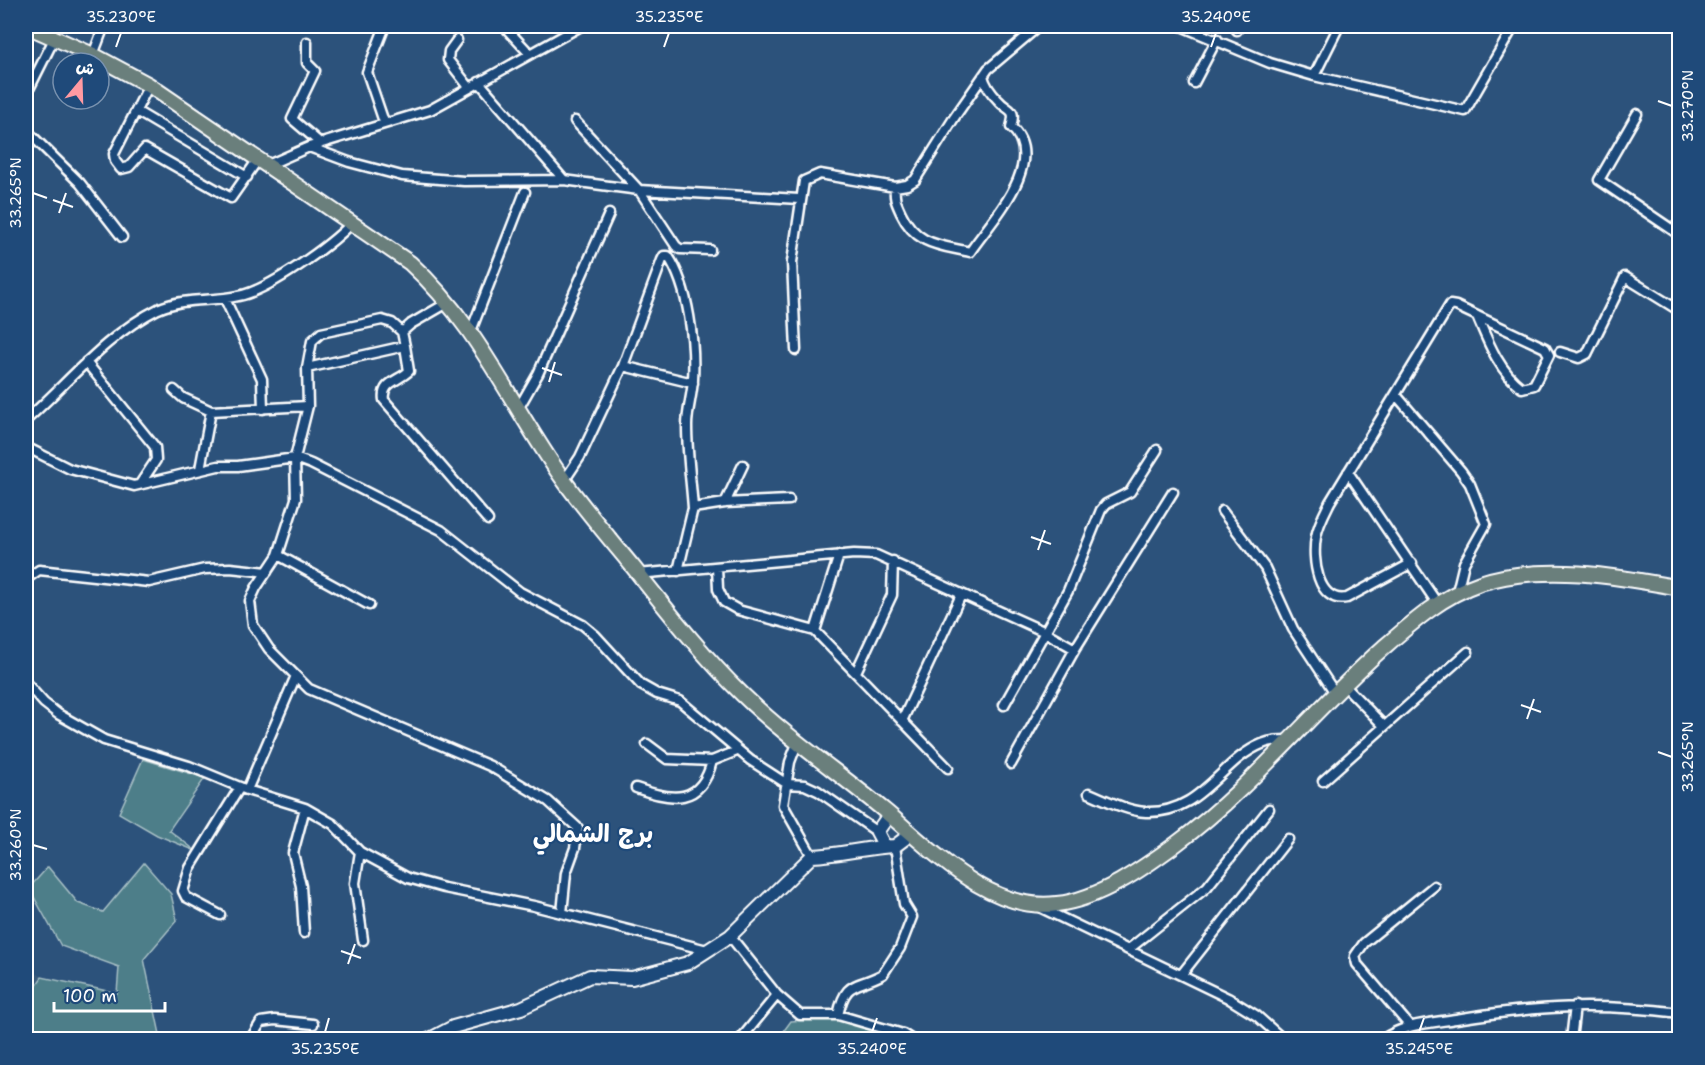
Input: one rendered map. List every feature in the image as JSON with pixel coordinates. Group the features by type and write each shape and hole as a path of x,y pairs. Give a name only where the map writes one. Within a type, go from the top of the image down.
{"main road":[{"path":"27,26 84,51"},
{"path":"111,65 149,86 410,263 449,302 471,331 564,481 724,676 798,741 911,834 978,883 1000,895 1033,904 1056,905 1081,899 1154,860 1216,812 1339,688 1437,603 1457,592 1495,579 1539,574 1613,577 1680,588"}],"street":[{"path":"95,51 104,26"},
{"path":"384,122 367,72 385,26"},
{"path":"504,26 529,53"},
{"path":"149,86 114,154 115,161 121,169 129,166 145,149 231,198 247,177 263,162 384,122 429,110 581,26"},
{"path":"796,350 792,262 799,199 804,181 820,174 895,187 907,185 915,180 982,76 1002,54 1039,26"},
{"path":"1181,26 1217,39 1270,63 1314,76 1465,111 1514,26"},
{"path":"1314,76 1339,26"},
{"path":"26,95 54,38"},
{"path":"1194,83 1217,39"},
{"path":"457,40 449,51 447,60 469,87"},
{"path":"307,42 307,63 315,71 292,119 320,143"},
{"path":"895,187 894,202 911,231 949,249 970,252 1008,200 1025,159 1022,140 1011,127 1014,117 1011,108 998,100 995,93 985,84 982,76"},
{"path":"479,82 564,180"},
{"path":"136,111 247,177"},
{"path":"1637,114 1599,180 1680,235"},
{"path":"575,121 639,190 676,246 680,249 710,250"},
{"path":"26,130 80,183 122,237"},
{"path":"309,147 349,162 402,176 464,181 564,180 639,190 799,199"},
{"path":"471,331 525,192"},
{"path":"518,409 538,375 609,214"},
{"path":"26,420 86,362 138,322 171,303 192,299 225,299 241,296 261,288 334,242 352,223"},
{"path":"564,481 580,457 623,366 662,260 664,256 668,256 677,275 686,306 693,346 693,383 687,424 693,508 678,571"},
{"path":"1560,352 1579,358 1587,354 1625,277 1680,311"},
{"path":"225,299 262,379 263,409"},
{"path":"402,332 411,324 449,302"},
{"path":"1412,563 1347,598 1335,598 1327,594 1316,565 1316,536 1330,502 1450,305 1477,316 1542,346 1548,351 1548,360 1534,385 1522,388 1510,377 1490,347 1477,316"},
{"path":"488,520 384,400 385,388 388,384 409,371 402,332 392,323 382,320 321,333 312,341 307,368 308,405 295,458 296,499 278,555 250,601 254,625 263,643 295,678 325,697 490,766 534,791 560,810 578,828 575,848 566,873 562,913"},
{"path":"307,368 405,346"},
{"path":"86,362 155,447 156,460 140,484"},
{"path":"623,366 693,383"},
{"path":"174,390 183,398 211,411 308,405"},
{"path":"1396,395 1461,471 1470,484 1486,524 1464,563 1457,592"},
{"path":"200,469 211,411"},
{"path":"26,447 70,469 119,484 134,486 200,469 295,458 441,530 520,592 583,625 595,635 640,685 688,706 737,751 787,784 805,785 818,791 877,832 889,846 904,904 912,917 908,931 883,974 850,986 838,1015"},
{"path":"1004,705 1072,581 1101,510 1106,504 1130,492 1157,450"},
{"path":"725,503 743,465"},
{"path":"1348,472 1437,603"},
{"path":"1011,764 1075,649 1173,492"},
{"path":"693,508 725,503 789,500"},
{"path":"1222,511 1269,574 1293,629 1339,688 1383,725"},
{"path":"638,574 866,554 892,561 961,595 1043,631 1075,649"},
{"path":"278,555 369,605"},
{"path":"815,631 839,555"},
{"path":"856,672 892,595 892,561"},
{"path":"717,567 718,589 724,602 730,606 815,631 948,768"},
{"path":"26,579 39,570 148,582 205,569 230,568 267,572"},
{"path":"902,721 961,595"},
{"path":"1323,781 1383,725 1468,652"},
{"path":"220,915 186,897 183,891 190,868 243,789 295,678"},
{"path":"26,683 44,703 87,732 104,740 196,768 243,789 305,808 333,824 360,852 393,872 414,880 562,913 707,950"},
{"path":"1089,793 1146,812 1171,807 1199,795 1243,757 1262,744 1289,740"},
{"path":"798,741 790,762 783,805 786,814 812,856"},
{"path":"647,744 667,759 712,761 737,751"},
{"path":"636,788 663,796 682,797 700,788 712,761"},
{"path":"304,933 301,886 293,853 305,808"},
{"path":"1129,950 1207,887 1269,809"},
{"path":"877,832 889,814"},
{"path":"428,1040 453,1027 521,1008 590,976 632,978 688,963 730,936 812,856 844,855 889,846 911,834"},
{"path":"1181,975 1288,839"},
{"path":"360,852 355,883 363,940"},
{"path":"1409,1025 1357,964 1355,956 1365,944 1434,886"},
{"path":"1033,904 1245,1008 1284,1040"},
{"path":"730,936 777,995 800,1015 838,1015 912,1040"},
{"path":"740,1040 777,995"},
{"path":"1571,1040 1575,1006"},
{"path":"1382,1040 1409,1025 1515,1009 1575,1006 1619,1007 1680,1014"},
{"path":"250,1040 261,1023 275,1020 313,1024"}],"shaded area":[{"path":"26,965 42,977 26,1000"}],"green space":[{"path":"143,759 205,778 169,830 196,851 157,835 119,813"},
{"path":"144,863 171,894 177,920 144,959 161,1039 26,1039 26,1000 42,977 117,993 119,967 61,946 29,888 48,867 78,903 103,912"},
{"path":"836,1018 899,1036 897,1040 777,1040 791,1021"}],"district":[{"name":"برج الشمالي","path":"593,834"}]}
